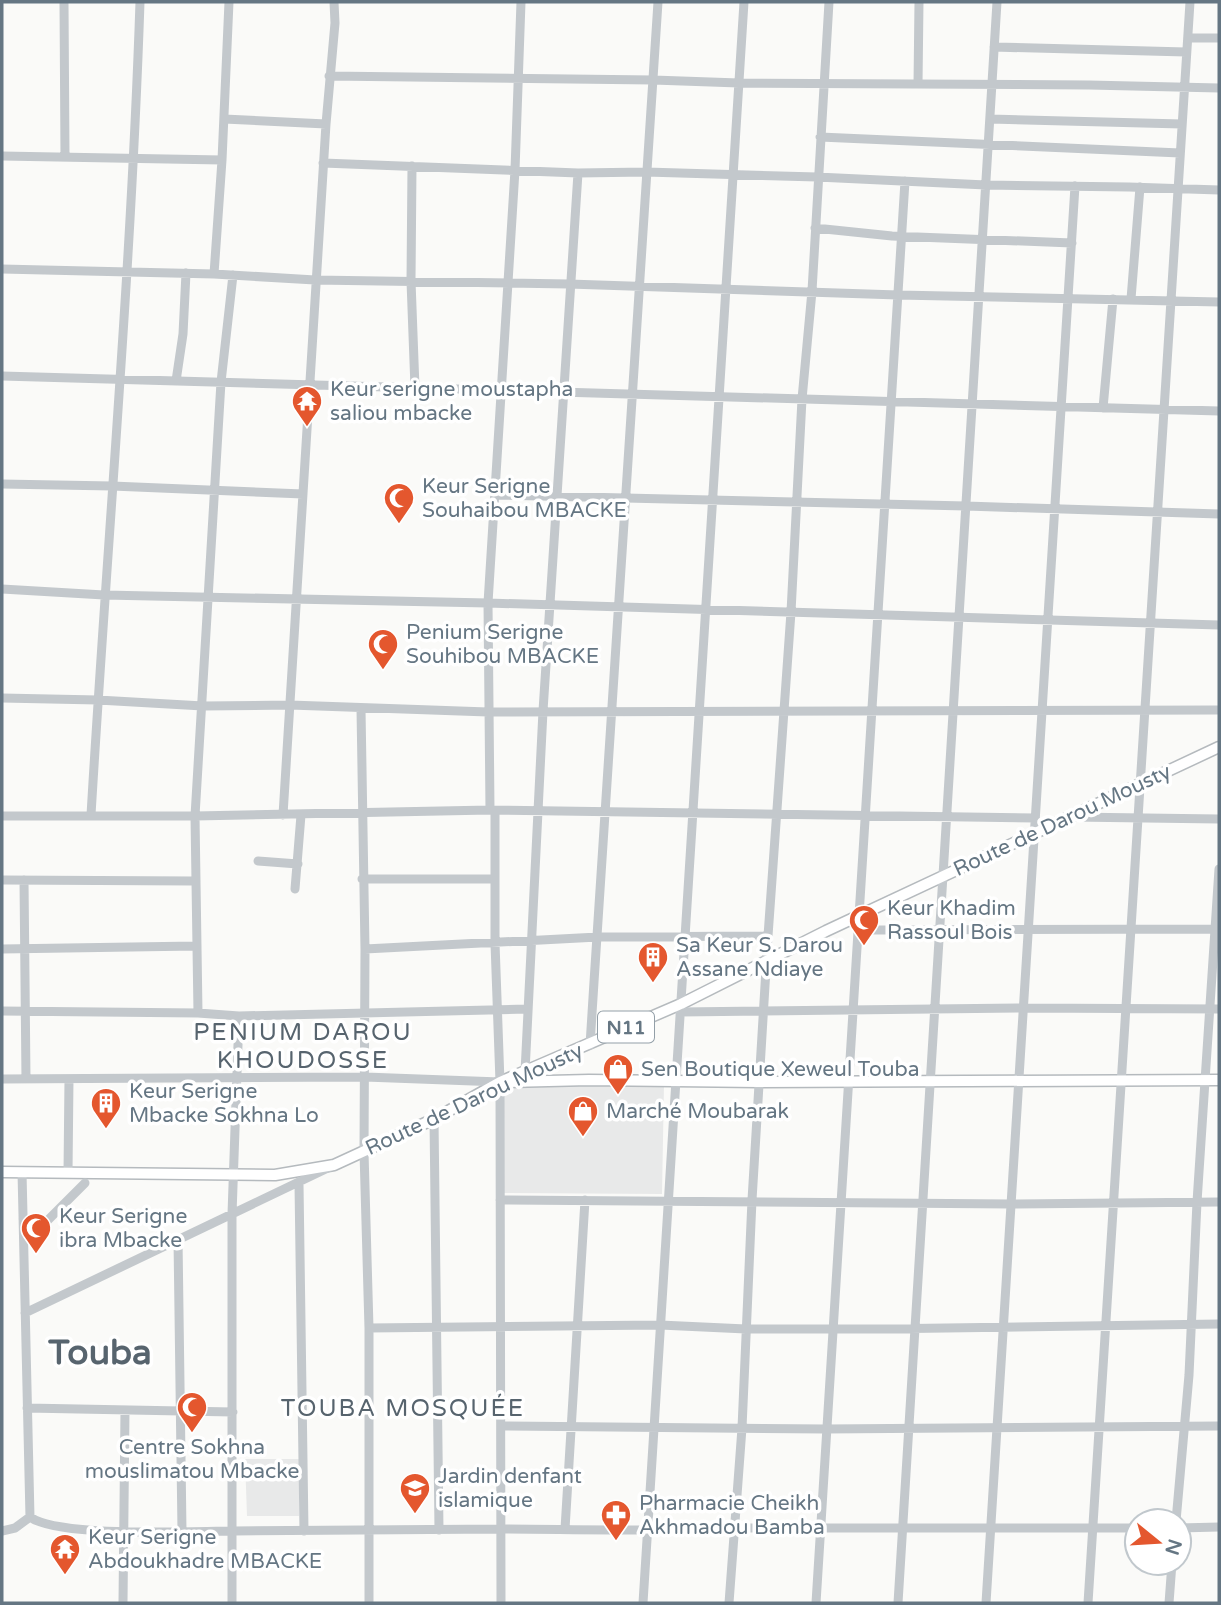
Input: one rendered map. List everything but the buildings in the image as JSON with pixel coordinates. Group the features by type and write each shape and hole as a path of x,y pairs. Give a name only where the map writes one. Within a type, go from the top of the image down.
{"main road":[{"name":"Route de Darou Mousty","path":"2,1172 275,1175 334,1165 433,1119 500,1083 681,1008 768,960 1219,747"},
{"path":"500,1083 589,1080 1219,1080"}],"street":[{"path":"64,2 65,157"},
{"path":"92,815 104,595 122,380 135,160 140,2"},
{"path":"214,274 229,2"},
{"path":"283,815 315,280 335,23 334,2"},
{"path":"501,1603 500,1083 488,712 488,603 515,170 521,2"},
{"path":"590,1045 658,2"},
{"path":"643,1603 744,2"},
{"path":"729,1603 742,1428 768,936 829,2"},
{"path":"918,84 919,2"},
{"path":"898,1603 998,2"},
{"path":"1088,1603 1190,2"},
{"path":"1188,38 1219,38"},
{"path":"994,47 1186,52"},
{"path":"329,76 1219,88"},
{"path":"224,119 326,124"},
{"path":"990,119 1182,124"},
{"path":"820,137 1180,153"},
{"path":"2,156 222,160"},
{"path":"323,163 578,173 646,172 986,185 1219,190"},
{"path":"412,166 411,281 415,388"},
{"path":"525,1072 526,1009 549,605 578,173"},
{"path":"816,1603 905,181"},
{"path":"986,1603 1075,186"},
{"path":"1131,299 1140,187"},
{"path":"815,228 901,236 1072,243"},
{"path":"2,269 186,273 315,280 569,284 1219,302"},
{"path":"176,381 183,334 186,273"},
{"path":"198,1013 195,817 221,382 233,275"},
{"path":"1103,408 1112,299"},
{"path":"2,376 1219,411"},
{"path":"2,484 303,494"},
{"path":"495,495 1219,514"},
{"path":"2,589 104,595 488,603 1219,625"},
{"path":"2,698 203,706 290,705 488,712 1219,710"},
{"path":"361,709 365,949 364,1152 369,1328 369,1603"},
{"path":"2,816 195,817 538,811 1035,818"},
{"path":"295,889 301,815"},
{"path":"1072,817 1219,819"},
{"path":"258,861 298,864"},
{"path":"1176,1507 1185,1426 1206,1080 1215,1009 1219,869"},
{"path":"362,880 495,879"},
{"path":"2,880 194,880"},
{"path":"24,880 26,1079"},
{"path":"858,930 1217,929"},
{"path":"365,949 532,939 768,936"},
{"path":"2,949 196,946"},
{"path":"681,1008 764,1011 1215,1009"},
{"path":"2,1011 198,1013 239,1016 526,1009"},
{"path":"232,1603 232,1214 239,1016"},
{"path":"2,1079 365,1077 500,1083"},
{"path":"68,1172 69,1079"},
{"path":"433,1119 439,1530"},
{"path":"25,1313 334,1165"},
{"path":"22,1172 30,1517"},
{"path":"23,1219 44,1224 85,1182"},
{"path":"299,1184 304,1531"},
{"path":"500,1200 1011,1204 1219,1202"},
{"path":"565,1530 585,1200"},
{"path":"178,1238 183,1531"},
{"path":"369,1328 660,1325 746,1329 915,1329 1219,1324"},
{"path":"27,1408 233,1412"},
{"path":"122,1603 125,1410"},
{"path":"502,1426 826,1429 1219,1426"},
{"path":"2,1531 15,1528 30,1517"},
{"path":"30,1517 50,1525 122,1531 1123,1528"},
{"path":"1193,1528 1219,1527"},
{"path":"1169,1603 1171,1577"}],"shaded area":[{"name":"Marché Moubarak","path":"504,1083 664,1084 662,1194 502,1193"},
{"path":"245,1459 299,1459 299,1516 247,1516"}],"place":[{"name":"Keur serigne moustapha saliou mbacke","path":"307,428"},
{"name":"Keur Serigne Souhaibou MBACKE","path":"399,525"},
{"name":"Penium Serigne Souhibou MBACKE","path":"383,671"},
{"name":"Keur Khadim Rassoul Bois","path":"864,947"},
{"name":"Sa Keur S. Darou Assane Ndiaye","path":"653,984"},
{"name":"Sen Boutique Xeweul Touba","path":"618,1096"},
{"name":"Keur Serigne Mbacke Sokhna Lo","path":"106,1130"},
{"name":"Marché Moubarak","path":"583,1138"},
{"name":"Keur Serigne ibra Mbacke","path":"36,1255"},
{"name":"Centre Sokhna mouslimatou Mbacke","path":"192,1434"},
{"name":"Jardin denfant islamique","path":"415,1515"},
{"name":"Pharmacie Cheikh Akhmadou Bamba","path":"616,1542"},
{"name":"Keur Serigne Abdoukhadre MBACKE","path":"65,1576"}],"district":[{"name":"PENIUM DAROU KHOUDOSSE","path":"303,1046"},
{"name":"Touba","path":"100,1352"},
{"name":"TOUBA MOSQUÉE","path":"403,1408"}]}
